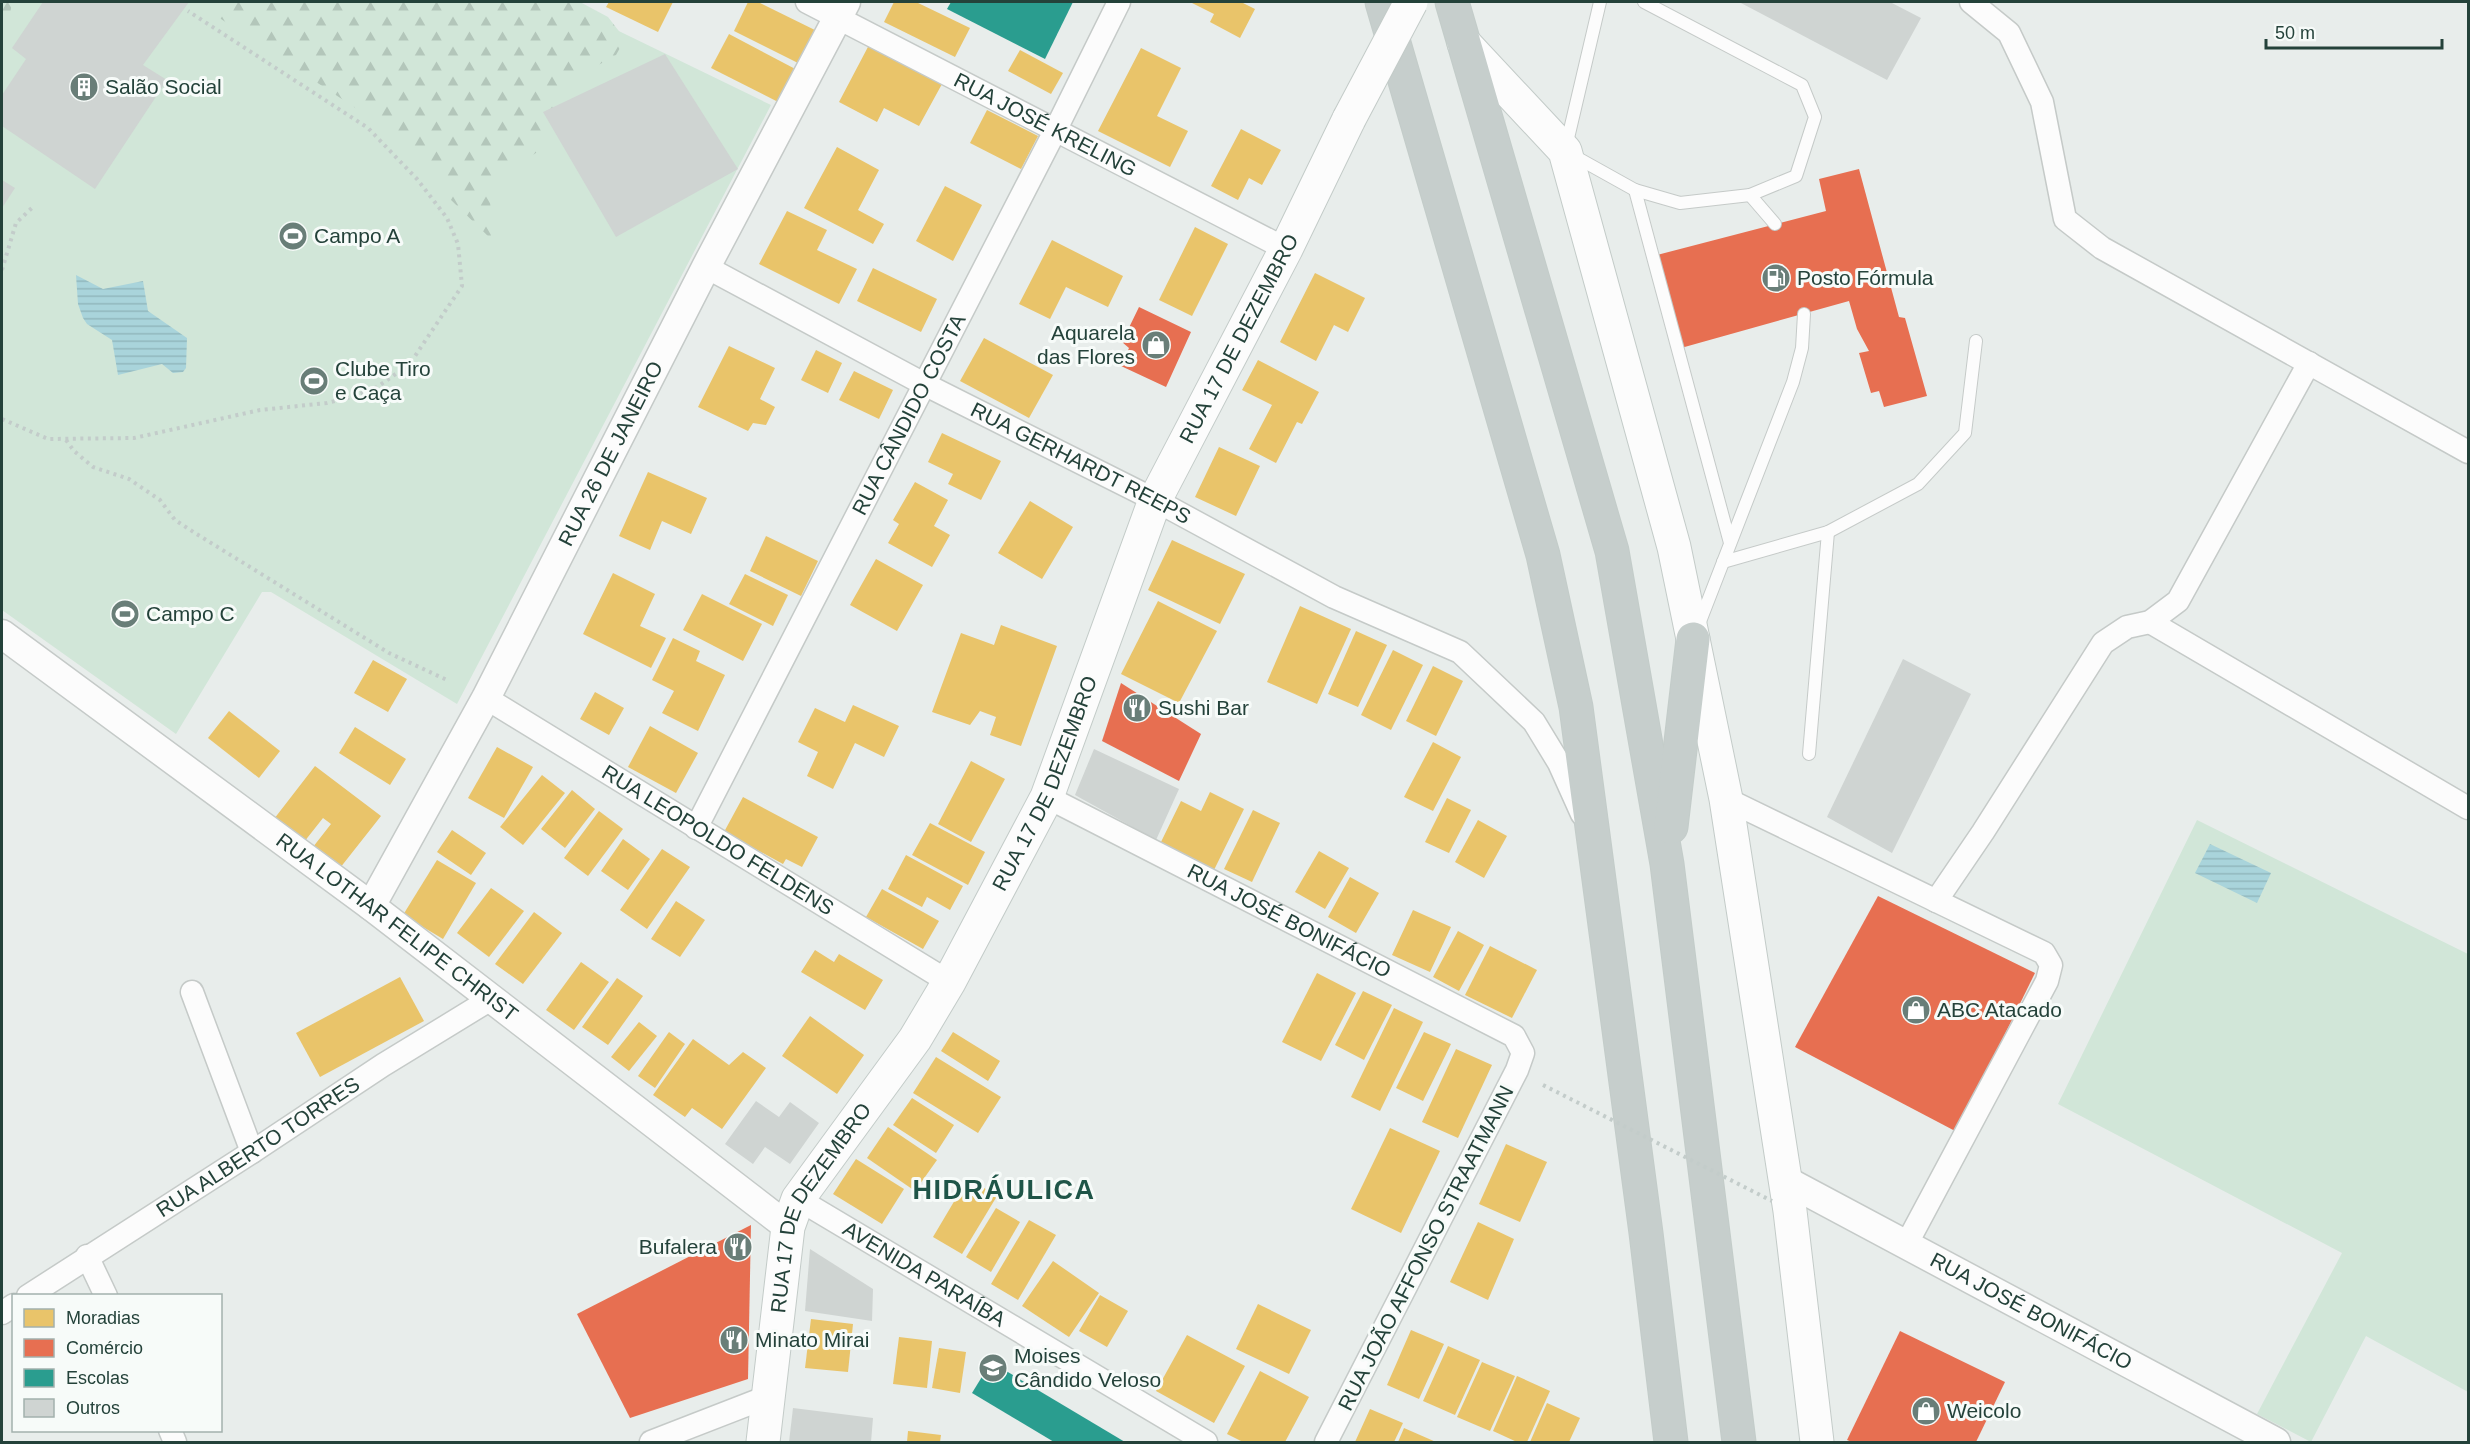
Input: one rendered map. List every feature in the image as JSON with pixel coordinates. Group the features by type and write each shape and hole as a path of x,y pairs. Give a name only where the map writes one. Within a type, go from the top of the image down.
{"highway":[{"path":"1382,2 1543,555 1576,707 1646,1233 1671,1443"},
{"path":"1452,2 1612,551 1667,864 1739,1443"},
{"path":"1667,864 1693,639"}],"main road":[{"name":"RUA 17 DE DEZEMBRO","path":"762,1443 793,1213 915,1039 949,982 1047,797 1155,500 1411,2"},
{"path":"1464,43 1565,151 1674,547 1726,799 1778,1191 1817,1443"}],"street":[{"name":"RUA JOSÉ KRELING","path":"807,2 842,9 1056,129 1286,249"},
{"name":"RUA CÂNDIDO COSTA","path":"696,828 1056,129 1119,2"},
{"path":"1971,2 2009,33 2042,102 2066,219 2102,248 2469,452"},
{"name":"RUA 26 DE JANEIRO","path":"371,906 486,698 706,267 842,9"},
{"name":"RUA GERHARDT REEPS","path":"706,267 924,384 1155,500 1334,597 1460,652 1534,722 1559,763 1582,814 1597,862"},
{"path":"1935,901 1983,832 2103,644 2127,627 2150,622 2178,601 2309,363"},
{"path":"2150,622 2469,807"},
{"name":"RUA LOTHAR FELIPE CHRIST","path":"2,634 371,906 491,999 793,1213"},
{"name":"RUA LEOPOLDO FELDENS","path":"486,698 949,982"},
{"name":"RUA JOSÉ BONIFÁCIO","path":"1047,797 1514,1036 1523,1053"},
{"path":"1726,799 2044,953 2051,965 2047,981 1906,1245"},
{"path":"192,992 252,1152"},
{"name":"RUA ALBERTO TORRES","path":"31,1294 383,1065 491,999"},
{"name":"RUA JOÃO AFFONSO STRAATMANN","path":"1326,1443 1517,1070 1523,1053"},
{"name":"RUA JOSÉ BONIFÁCIO","path":"1778,1191 1906,1245 2276,1443"},
{"name":"AVENIDA PARAÍBA","path":"793,1213 1206,1443"},
{"path":"87,1256 105,1294"},
{"path":"651,1443 767,1397"}],"lane":[{"path":"1600,2 1565,151 1635,190 1680,203 1750,195 1796,176 1815,117 1802,86 1644,2"},
{"path":"1635,190 1730,543"},
{"path":"1750,195 1774,224"},
{"path":"1693,639 1793,382 1802,348 1804,314"},
{"path":"1723,562 1828,532 1918,484 1965,433 1976,341"},
{"path":"1809,754 1828,532"}],"path":[{"path":"2,419 48,439 134,438 260,410 327,403 355,396 376,387 400,371 415,356 462,286 458,244 447,218 417,179 368,128 188,11"},
{"path":"2,270 16,223 34,206"},
{"path":"65,439 74,451 93,466 129,479 160,500 175,520 195,533 389,653 447,680"},
{"path":"1543,1085 1778,1191"}],"green space":[{"name":"Clube Tiro e Caça","path":"2,2 559,2 771,105 457,704 271,592 262,592 176,734 2,610"},
{"path":"2,2 12,2 10,14 2,25"},
{"path":"210,2 580,2 608,17 625,39 616,55 560,87 543,148 490,185 491,239 449,198 429,169 375,121 215,15"},
{"path":"2197,820 2468,954 2468,1392 2366,1336 2311,1442 2257,1414 2342,1253 2058,1104"}],"water":[{"path":"76,275 103,289 143,281 148,311 187,338 186,368 183,372 173,373 162,364 118,375 112,340 87,324 83,318 78,304"},
{"path":"2210,844 2271,873 2257,903 2195,873"}],"building: Moradias":[{"path":"609,2 673,2 658,32 606,7"},
{"path":"748,2 758,2 823,34 806,67 734,31"},
{"path":"894,2 916,2 970,28 955,57 884,22"},
{"path":"1190,2 1241,2 1255,9 1240,38 1210,22 1214,14"},
{"path":"729,34 801,72 784,105 711,68"},
{"path":"869,45 942,84 919,126 884,108 877,122 839,102"},
{"path":"1141,48 1181,68 1157,116 1188,131 1170,167 1098,131"},
{"path":"1020,50 1063,73 1051,94 1008,71"},
{"path":"987,110 1038,136 1021,169 970,143"},
{"path":"1241,129 1281,150 1262,185 1249,178 1238,200 1211,186"},
{"path":"837,147 879,170 858,210 884,224 873,244 804,208"},
{"path":"945,186 982,205 953,261 916,241"},
{"path":"787,211 827,230 817,250 857,269 839,304 759,264"},
{"path":"1195,227 1228,244 1192,316 1159,300"},
{"path":"1052,240 1123,276 1108,307 1066,287 1050,319 1019,304"},
{"path":"873,268 937,299 921,332 857,301"},
{"path":"1315,273 1365,298 1348,332 1334,325 1316,361 1280,342"},
{"path":"984,338 1053,375 1029,418 960,381"},
{"path":"729,346 775,368 760,399 775,407 766,425 753,423 748,431 698,407"},
{"path":"816,350 842,363 828,393 801,380"},
{"path":"1258,360 1319,392 1302,424 1297,422 1276,463 1249,449 1272,405 1242,390"},
{"path":"854,371 893,390 879,419 839,400"},
{"path":"942,433 1001,461 981,500 948,484 953,474 928,462"},
{"path":"1219,447 1260,466 1236,516 1195,497"},
{"path":"648,472 707,498 691,534 662,521 650,550 619,536"},
{"path":"915,482 948,500 934,526 950,535 932,567 888,543 899,524 893,520"},
{"path":"1030,501 1073,527 1042,579 998,553"},
{"path":"766,536 818,561 801,596 750,571"},
{"path":"1172,540 1245,574 1220,624 1148,590"},
{"path":"876,559 923,585 897,631 850,605"},
{"path":"613,573 655,594 640,626 666,638 651,668 583,634"},
{"path":"745,574 788,595 773,626 729,604"},
{"path":"702,594 762,624 743,661 683,630"},
{"path":"1158,601 1217,631 1179,703 1121,674"},
{"path":"1300,606 1351,629 1317,704 1267,682"},
{"path":"1001,625 1057,646 1021,746 990,735 996,717 980,711 970,725 932,712 961,633 994,645"},
{"path":"1356,631 1387,645 1358,707 1328,694"},
{"path":"673,638 700,651 696,661 725,675 698,731 662,713 674,691 652,680"},
{"path":"1393,650 1423,665 1391,730 1361,715"},
{"path":"373,660 407,679 388,712 354,693"},
{"path":"1433,666 1463,681 1436,736 1406,721"},
{"path":"595,692 624,708 609,735 580,719"},
{"path":"853,705 899,726 884,757 855,743 833,789 807,776 818,752 798,742 815,708 845,722"},
{"path":"229,711 280,751 259,778 208,738"},
{"path":"650,726 698,753 676,793 628,767"},
{"path":"355,727 406,759 390,785 339,753"},
{"path":"1433,742 1461,757 1433,811 1404,797"},
{"path":"497,747 533,767 504,818 468,798"},
{"path":"971,761 1005,779 971,842 938,824"},
{"path":"315,766 381,816 340,868 313,847 331,824 323,818 304,842 274,819"},
{"path":"542,775 565,793 523,845 500,827"},
{"path":"572,790 595,809 565,848 541,829"},
{"path":"1210,792 1244,809 1214,870 1160,844 1181,801 1201,811"},
{"path":"743,797 818,837 802,867 786,859 783,864 724,832"},
{"path":"1447,798 1471,810 1449,853 1425,842"},
{"path":"1253,810 1280,823 1252,882 1224,869"},
{"path":"599,811 623,829 588,876 564,858"},
{"path":"1478,820 1507,836 1484,878 1455,862"},
{"path":"930,823 985,852 968,885 912,855"},
{"path":"452,830 486,853 471,875 437,852"},
{"path":"623,839 650,859 628,890 601,871"},
{"path":"662,849 690,867 647,929 620,910"},
{"path":"1319,851 1349,868 1325,909 1295,892"},
{"path":"906,855 963,886 950,910 927,897 922,907 888,889"},
{"path":"437,860 476,883 443,939 403,915"},
{"path":"1350,877 1379,893 1356,933 1328,917"},
{"path":"491,888 524,911 489,957 457,933"},
{"path":"882,889 939,921 923,949 866,917"},
{"path":"676,901 705,920 680,957 651,939"},
{"path":"1413,910 1451,927 1430,972 1392,955"},
{"path":"534,912 562,933 523,984 495,964"},
{"path":"1458,931 1484,945 1459,991 1433,977"},
{"path":"1490,946 1537,970 1512,1018 1465,995"},
{"path":"815,950 834,962 839,954 883,980 865,1010 801,972"},
{"path":"581,962 609,982 574,1030 546,1010"},
{"path":"1317,973 1356,993 1321,1061 1282,1042"},
{"path":"400,977 424,1021 320,1077 296,1033"},
{"path":"617,978 643,996 608,1045 582,1027"},
{"path":"1363,991 1392,1005 1364,1060 1335,1045"},
{"path":"1394,1008 1423,1022 1380,1111 1351,1097"},
{"path":"810,1016 864,1055 837,1094 782,1056"},
{"path":"639,1022 657,1036 629,1071 611,1057"},
{"path":"669,1032 685,1044 655,1088 638,1076"},
{"path":"953,1032 1000,1061 988,1081 941,1051"},
{"path":"1424,1032 1451,1044 1423,1101 1396,1088"},
{"path":"693,1039 729,1065 743,1052 766,1068 722,1129 692,1108 685,1117 653,1095"},
{"path":"1456,1049 1492,1065 1458,1138 1422,1122"},
{"path":"936,1057 1001,1097 978,1133 913,1093"},
{"path":"912,1098 954,1125 936,1153 893,1125"},
{"path":"888,1127 937,1160 915,1191 867,1158"},
{"path":"1390,1128 1440,1151 1401,1233 1351,1209"},
{"path":"1506,1144 1547,1162 1520,1222 1479,1204"},
{"path":"856,1159 904,1189 882,1224 833,1194"},
{"path":"968,1178 997,1196 962,1254 933,1237"},
{"path":"996,1208 1020,1222 991,1272 966,1257"},
{"path":"1029,1220 1056,1235 1018,1300 991,1284"},
{"path":"1478,1222 1514,1239 1488,1300 1450,1282"},
{"path":"1053,1261 1099,1293 1069,1337 1022,1306"},
{"path":"1100,1295 1128,1311 1107,1347 1079,1331"},
{"path":"1258,1304 1311,1330 1289,1374 1236,1349"},
{"path":"811,1319 853,1324 848,1372 805,1368"},
{"path":"1411,1330 1444,1344 1419,1399 1387,1385"},
{"path":"1187,1335 1245,1366 1214,1423 1156,1391"},
{"path":"899,1337 932,1341 927,1388 893,1384"},
{"path":"1448,1346 1480,1360 1455,1415 1423,1401"},
{"path":"939,1348 966,1352 960,1393 932,1388"},
{"path":"1482,1362 1515,1376 1490,1431 1457,1417"},
{"path":"1260,1371 1309,1397 1285,1442 1243,1442 1227,1434"},
{"path":"1517,1376 1550,1391 1527,1442 1517,1442 1493,1431"},
{"path":"1547,1403 1580,1418 1569,1442 1530,1442"},
{"path":"1370,1409 1403,1423 1394,1442 1355,1442"},
{"path":"1404,1428 1436,1442 1398,1442"},
{"path":"908,1431 941,1435 940,1442 907,1442"}],"building: Comércio":[{"name":"Posto Fórmula","path":"1859,169 1899,317 1905,318 1927,396 1884,407 1879,391 1871,393 1859,353 1869,351 1857,329 1849,301 1681,348 1657,255 1826,211 1819,179"},
{"name":"Aquarela das Flores","path":"1139,307 1191,332 1166,387 1121,366 1129,348 1122,342"},
{"name":"Sushi Bar","path":"1121,683 1201,734 1179,781 1102,741"},
{"name":"ABC Atacado","path":"1878,896 2035,973 1957,1132 1795,1047"},
{"path":"751,1225 748,1379 630,1418 577,1314"},
{"name":"Weicolo","path":"1900,1331 2005,1382 1976,1442 1852,1442 1847,1440"}],"building: Escolas":[{"path":"951,2 1073,2 1045,59 947,9"},
{"path":"991,1362 1125,1442 1054,1442 972,1393"}],"building: Outros":[{"name":"Salão Social","path":"43,2 189,2 143,65 167,80 95,189 2,126 2,95 26,59 12,48"},
{"path":"1739,2 1890,2 1921,18 1887,80"},
{"path":"665,54 738,169 616,237 543,112"},
{"path":"2,180 15,188 2,208"},
{"path":"1903,659 1971,694 1892,853 1827,817"},
{"path":"1094,749 1179,789 1156,840 1075,795"},
{"path":"756,1101 779,1117 790,1102 819,1123 790,1164 765,1147 753,1164 725,1144"},
{"path":"810,1249 873,1289 872,1321 805,1311"},
{"path":"793,1408 873,1418 871,1442 789,1442"}],"place":[{"name":"Salão Social","path":"84,87"},
{"name":"Campo A","path":"293,236"},
{"name":"Posto Fórmula","path":"1776,278"},
{"name":"Aquarela das Flores","path":"1156,345"},
{"name":"Clube Tiro e Caça","path":"314,381"},
{"name":"Campo C","path":"125,614"},
{"name":"Sushi Bar","path":"1137,708"},
{"name":"ABC Atacado","path":"1916,1010"},
{"name":"Bufalera","path":"738,1247"},
{"name":"Minato Mirai","path":"734,1340"},
{"name":"Moises Cândido Veloso","path":"993,1368"},
{"name":"Weicolo","path":"1926,1411"}],"district":[{"name":"HIDRÁULICA","path":"1004,1190"}]}
